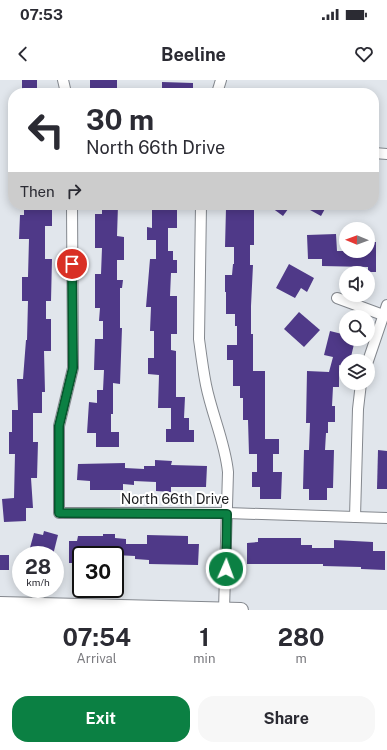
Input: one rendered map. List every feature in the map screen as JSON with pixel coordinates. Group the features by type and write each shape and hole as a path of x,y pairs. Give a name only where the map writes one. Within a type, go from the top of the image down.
{"main road":[{"path":"0,604 241,610"}],"street":[{"name":"North 66th Drive","path":"72,210 73,368 59,426 59,513 227,514 387,518"},
{"path":"201,210 201,357 206,386 226,453 227,514 224,610"},
{"path":"337,298 383,315"},
{"path":"370,354 387,305"},
{"path":"355,517 358,409 360,390"}],"building":[{"path":"22,80 37,80 37,88 22,88"},
{"path":"90,80 117,80 117,88 90,88"},
{"path":"162,82 193,83 193,88 162,88"},
{"path":"24,210 52,210 52,226 45,226 45,259 52,259 51,301 46,301 46,319 51,319 51,351 44,351 45,392 42,392 42,413 33,413 33,442 38,442 37,478 31,478 33,508 26,508 26,521 4,522 2,499 14,498 15,454 9,454 9,432 12,432 12,410 18,410 17,379 23,379 27,340 28,301 22,301 22,277 28,277 29,239 19,239 20,215 24,215"},
{"path":"102,210 118,210 117,236 124,237 124,260 117,260 117,280 123,280 122,288 120,288 120,328 122,328 120,384 113,383 113,414 111,414 111,432 119,432 119,447 96,447 96,433 87,433 89,402 97,403 97,390 103,390 104,370 94,370 95,339 103,339 103,321 99,321 100,308 95,308 95,274 101,274 102,248 95,248 95,214 102,214"},
{"path":"152,210 177,210 177,228 168,228 168,251 173,251 173,260 177,260 177,273 171,273 170,296 177,296 177,334 171,334 171,350 176,351 176,397 185,397 184,418 189,418 189,430 194,430 194,442 166,442 166,429 171,429 171,408 158,408 159,375 148,374 148,358 154,358 154,331 150,331 151,307 146,307 150,259 156,259 156,240 147,240 147,227 152,228"},
{"path":"226,210 254,210 254,245 250,245 250,265 253,265 251,334 253,334 253,371 265,371 265,439 279,439 279,454 273,454 273,472 282,472 281,499 260,499 260,487 252,487 252,472 257,472 257,454 249,454 248,420 243,420 243,398 240,398 240,386 233,386 233,360 227,360 227,345 237,345 237,326 235,326 235,314 226,314 225,275 232,275 234,264 234,247 225,247"},
{"path":"275,210 287,210 283,216"},
{"path":"310,210 324,210 321,216"},
{"path":"336,234 339,258 375,258 376,242 376,272 375,266 322,266 322,259 308,259 307,235"},
{"path":"289,264 314,278 307,292 301,288 295,298 276,288"},
{"path":"299,312 320,330 304,347 284,329"},
{"path":"330,331 339,333 339,346 354,346 352,354 339,354 339,387 333,387 332,406 335,406 335,422 328,422 328,433 326,433 325,450 334,450 333,488 327,488 327,500 309,500 309,489 303,489 304,450 309,450 310,423 306,423 307,371 329,372 333,357 324,355"},
{"path":"378,450 387,451 387,489 377,489"},
{"path":"155,460 172,461 171,465 207,466 206,487 171,487 171,492 156,491 156,482 134,481 134,485 123,484 123,490 90,490 90,481 77,480 78,464 125,463 125,468 144,469 144,466 155,466"},
{"path":"44,531 58,535 55,546 30,546 34,533 43,535"},
{"path":"103,534 115,534 115,538 126,539 126,544 147,544 147,535 188,536 188,544 199,544 198,565 149,564 149,560 135,559 135,556 124,555 124,546 72,546 72,563 69,563 69,541 77,541 78,536 103,536"},
{"path":"258,538 301,538 301,545 312,545 312,548 334,548 334,540 373,542 373,551 385,551 385,570 361,569 361,567 323,566 323,564 247,564 247,543 258,542"},
{"path":"0,555 9,555 9,570 0,570"}],"route":[{"path":"72,264 73,368 59,426 59,513 227,514 226,569"}]}
